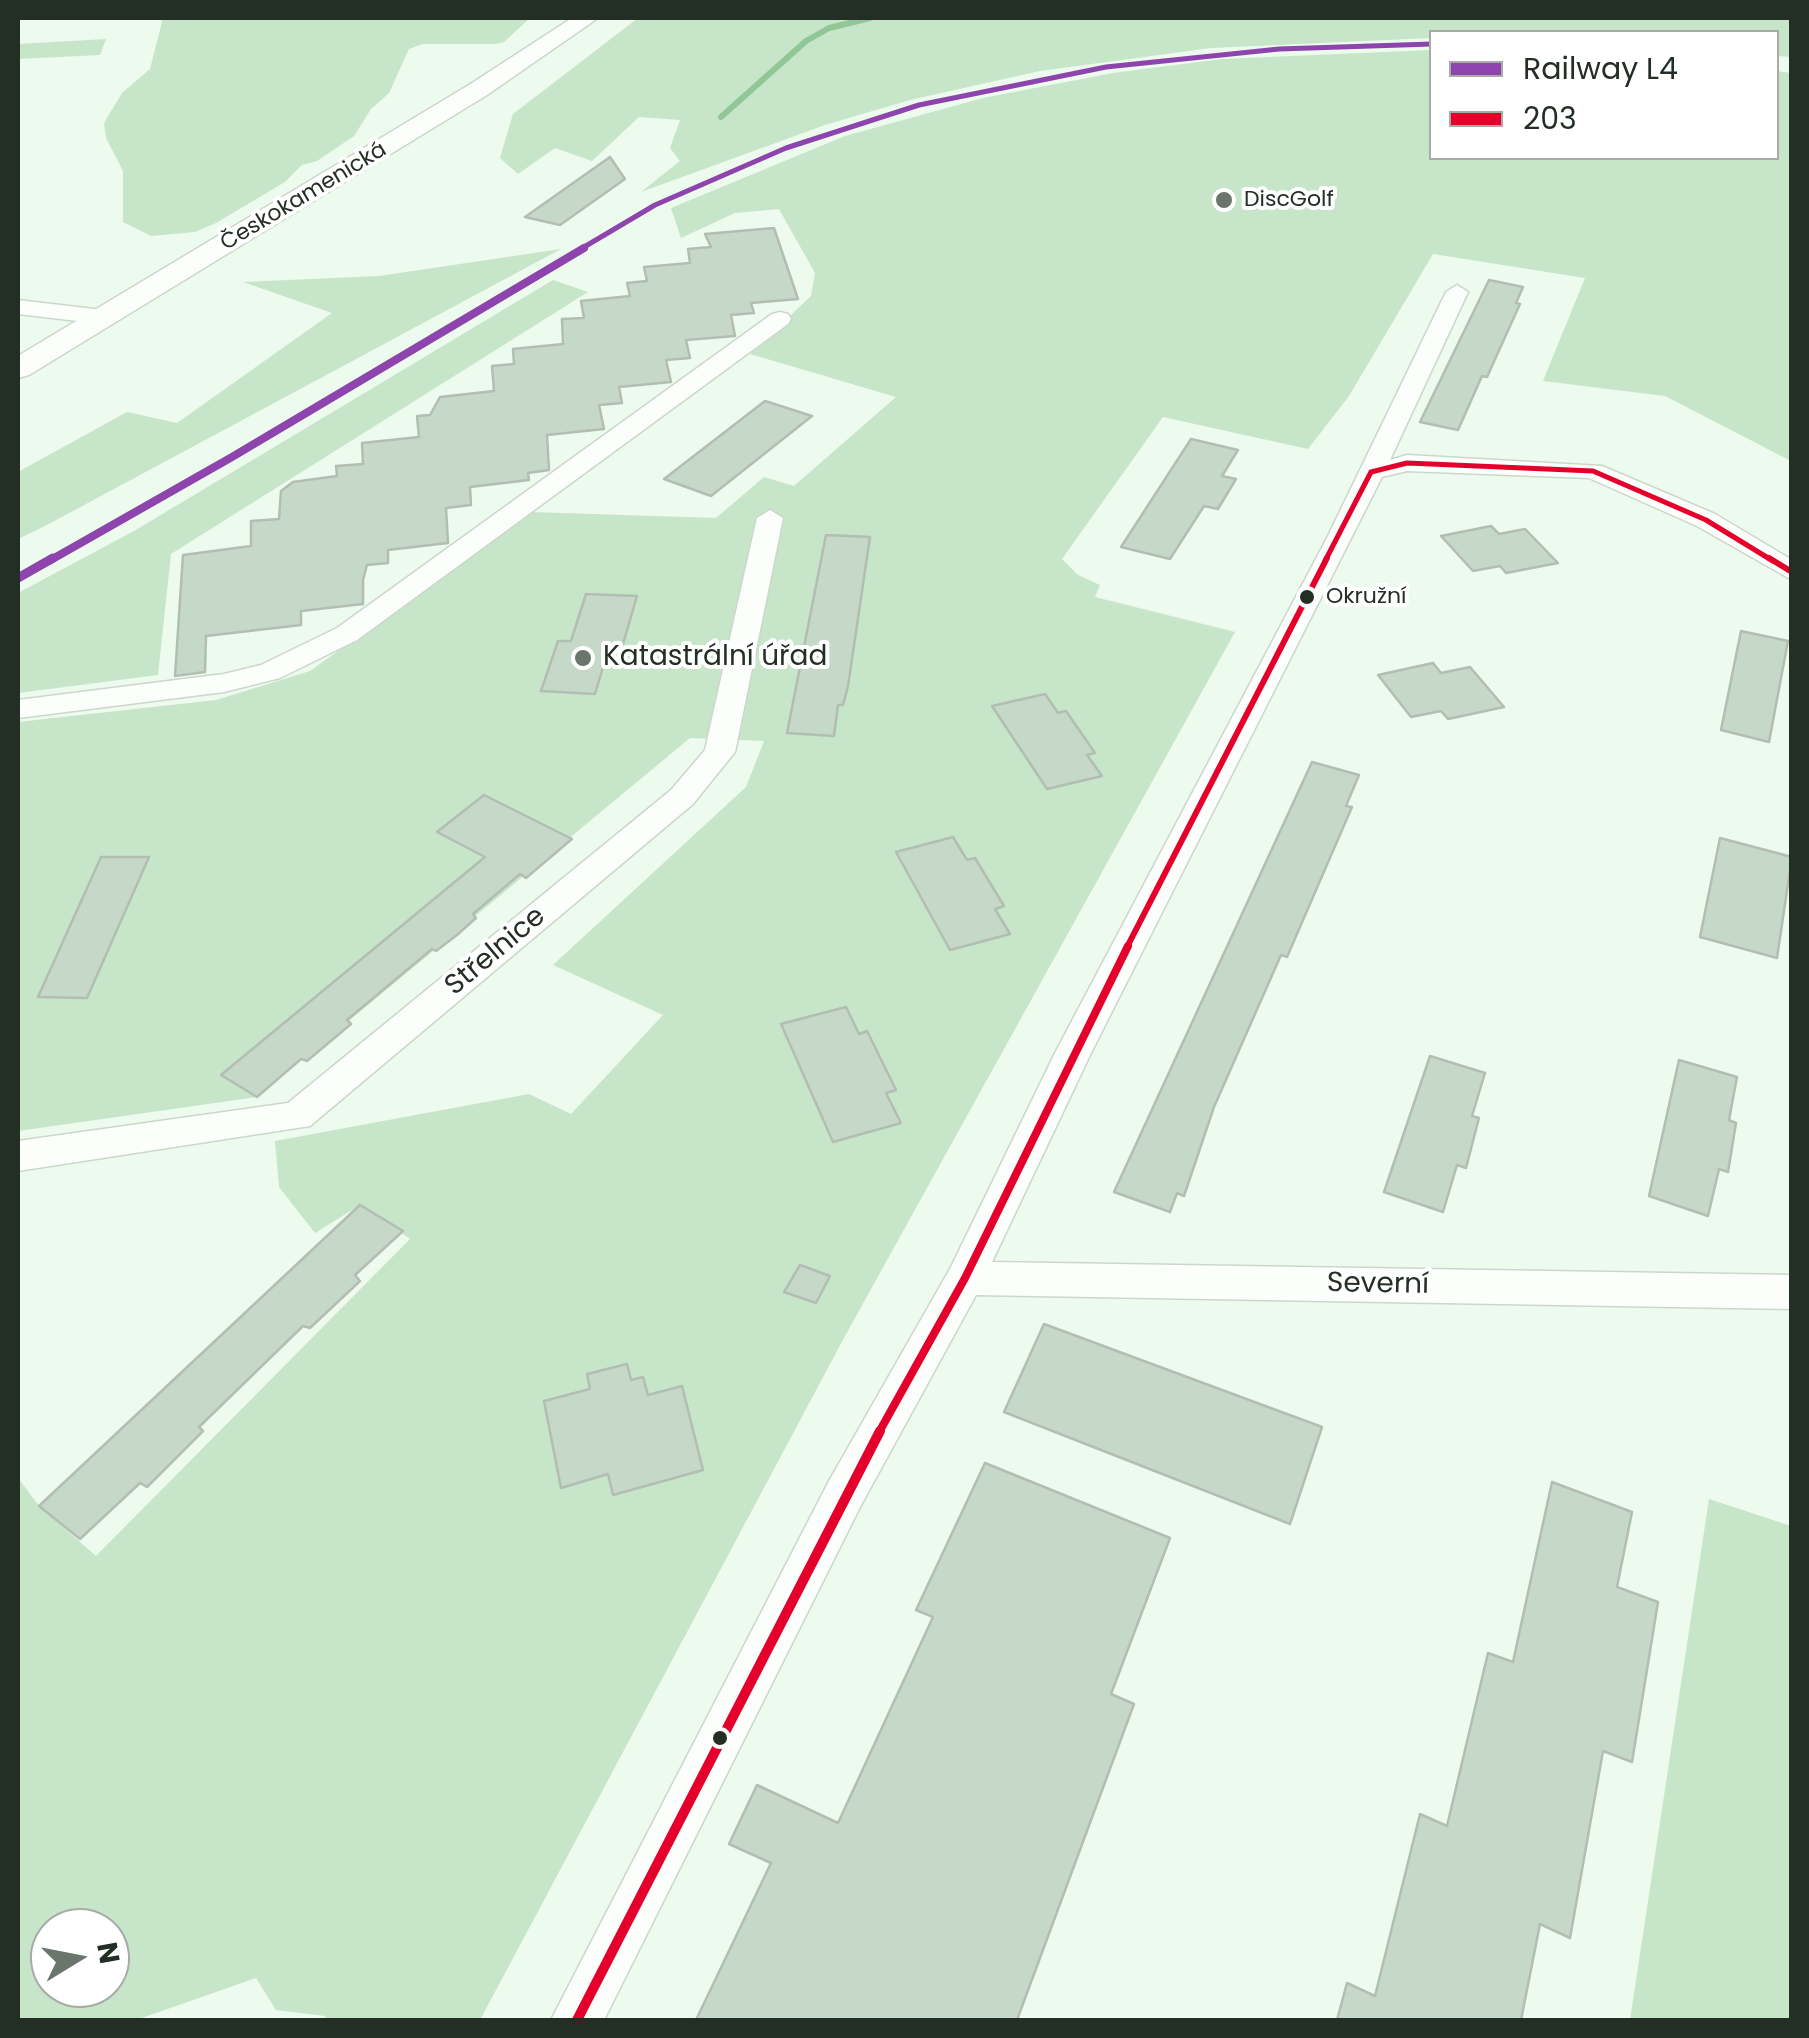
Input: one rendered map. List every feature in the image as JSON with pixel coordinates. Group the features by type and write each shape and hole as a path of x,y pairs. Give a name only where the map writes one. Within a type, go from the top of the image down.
{"street":[{"name":"Českokamenická","path":"18,369 478,90 587,18"},
{"path":"577,2020 844,1495 965,1278 1073,1053 1371,472 1457,292"},
{"path":"18,306 103,318"},
{"path":"18,709 224,683 270,672 320,648 347,634 426,578 780,319"},
{"path":"1371,472 1406,463 1593,471 1706,520 1792,572"},
{"name":"Střelnice","path":"18,1156 296,1116 682,797 720,752 770,518"},
{"name":"Severní","path":"965,1278 1792,1292"}],"green space":[{"path":"163,18 530,18 504,42 423,44 409,49 389,93 371,109 354,136 317,161 302,165 285,182 216,223 195,232 151,236 123,222 123,171 106,138 104,123 122,93 150,69"},
{"path":"638,18 1791,18 1792,57 1779,56 1779,30 1429,30 1429,38 1211,48 1040,71 910,100 825,125 641,192 680,161 670,148 680,120 639,117 592,161 555,148 518,174 500,158 513,114"},
{"path":"106,39 100,55 18,59 19,44"},
{"path":"1429,50 1429,160 1779,160 1779,71 1791,73 1791,461 1665,396 1543,381 1585,278 1433,254 1349,396 1308,449 1163,417 1062,559 1078,575 1100,585 1095,597 1235,632 845,1336 480,2020 325,2020 325,2016 276,2010 256,1978 136,2020 18,2020 18,1478 39,1506 96,1556 410,1239 360,1205 315,1233 279,1187 275,1141 529,1094 571,1114 663,1015 553,965 746,787 764,741 690,738 257,1097 18,1131 18,722 216,700 310,671 531,512 716,518 764,477 794,486 896,397 750,354 811,296 815,273 779,209 735,213 681,238 671,208 845,136 983,98 1113,73 1222,59"},
{"path":"561,249 18,539 18,472 127,412 177,423 332,313 243,282 379,276"},
{"path":"553,280 588,292 171,554 158,675 18,693 18,593 134,531"},
{"path":"1709,1499 1791,1526 1791,2020 1630,2020"}],"building":[{"path":"610,157 625,179 560,225 525,217"},
{"path":"774,228 798,299 751,303 754,313 731,315 735,336 686,340 690,358 666,360 671,382 619,387 622,403 599,405 604,429 547,435 549,470 528,473 529,480 470,487 471,505 446,508 448,543 388,550 388,563 367,565 363,604 301,611 301,625 206,636 205,672 175,676 183,555 251,546 251,521 279,519 281,491 293,482 337,476 336,466 363,464 362,443 419,437 417,416 430,415 440,397 494,391 492,366 514,364 513,349 563,344 562,319 584,318 581,301 630,296 627,283 647,281 644,267 690,263 688,249 711,247 705,234"},
{"path":"1489,280 1523,287 1516,303 1520,304 1487,377 1482,376 1458,430 1420,422"},
{"path":"765,401 812,416 711,496 664,479"},
{"path":"1191,439 1238,450 1222,476 1236,479 1218,509 1204,506 1170,559 1121,547"},
{"path":"1491,526 1499,534 1525,529 1558,563 1506,573 1500,566 1473,571 1441,536"},
{"path":"826,535 870,537 848,686 843,705 838,705 834,736 787,733"},
{"path":"586,594 637,596 623,644 610,644 595,694 541,691 558,641 571,641"},
{"path":"1741,631 1788,641 1769,742 1721,730"},
{"path":"1433,663 1441,673 1470,667 1504,707 1448,719 1441,711 1411,717 1378,675"},
{"path":"1045,694 1058,713 1066,711 1095,753 1087,755 1102,776 1047,789 992,706"},
{"path":"1312,762 1359,775 1346,806 1352,807 1287,957 1281,955 1214,1107 1184,1196 1177,1193 1170,1212 1114,1192"},
{"path":"484,795 572,839 526,878 520,874 473,914 476,918 457,935 436,951 432,949 347,1020 351,1024 307,1061 301,1059 257,1097 221,1075 485,857 437,832"},
{"path":"953,837 967,860 975,858 1004,906 995,909 1010,934 950,950 896,852"},
{"path":"1720,838 1792,857 1777,958 1700,937"},
{"path":"101,857 149,857 87,998 38,997"},
{"path":"846,1007 859,1034 867,1031 896,1090 886,1093 901,1123 833,1142 781,1024"},
{"path":"1430,1056 1485,1073 1472,1116 1479,1118 1466,1168 1457,1165 1443,1212 1384,1192"},
{"path":"1679,1060 1737,1077 1729,1120 1736,1123 1728,1172 1719,1169 1708,1216 1649,1196"},
{"path":"360,1205 403,1231 355,1275 360,1281 310,1328 303,1326 199,1427 203,1431 147,1487 140,1483 80,1539 39,1506"},
{"path":"800,1265 830,1276 816,1303 784,1292"},
{"path":"1044,1324 1322,1427 1290,1524 1004,1412"},
{"path":"627,1364 631,1380 643,1377 648,1395 682,1386 703,1470 613,1495 608,1474 561,1488 544,1401 590,1389 587,1374"},
{"path":"985,1463 1170,1538 1111,1694 1134,1704 1017,2020 696,2020 771,1863 729,1844 757,1785 838,1823 933,1617 916,1610"},
{"path":"1552,1482 1632,1512 1617,1587 1658,1602 1632,1762 1603,1751 1570,1938 1540,1924 1521,2020 1337,2020 1347,1983 1375,1996 1420,1814 1447,1826 1488,1653 1513,1662"}],"waterway":[{"path":"721,117 806,41 829,28 870,18"}],"rail line":[{"name":"L4","path":"18,578 232,457 655,205 786,148 919,105 1106,67 1279,49 1429,44"}],"transit line":[{"name":"203","path":"1371,472 1407,463 1593,471 1706,520 1792,572"},
{"name":"203","path":"577,2020 844,1495 965,1278 1073,1053 1371,472"}],"place":[{"name":"DiscGolf","path":"1224,200"},
{"name":"Okružní","path":"1307,597"},
{"name":"Katastrální úřad","path":"583,658"}]}
